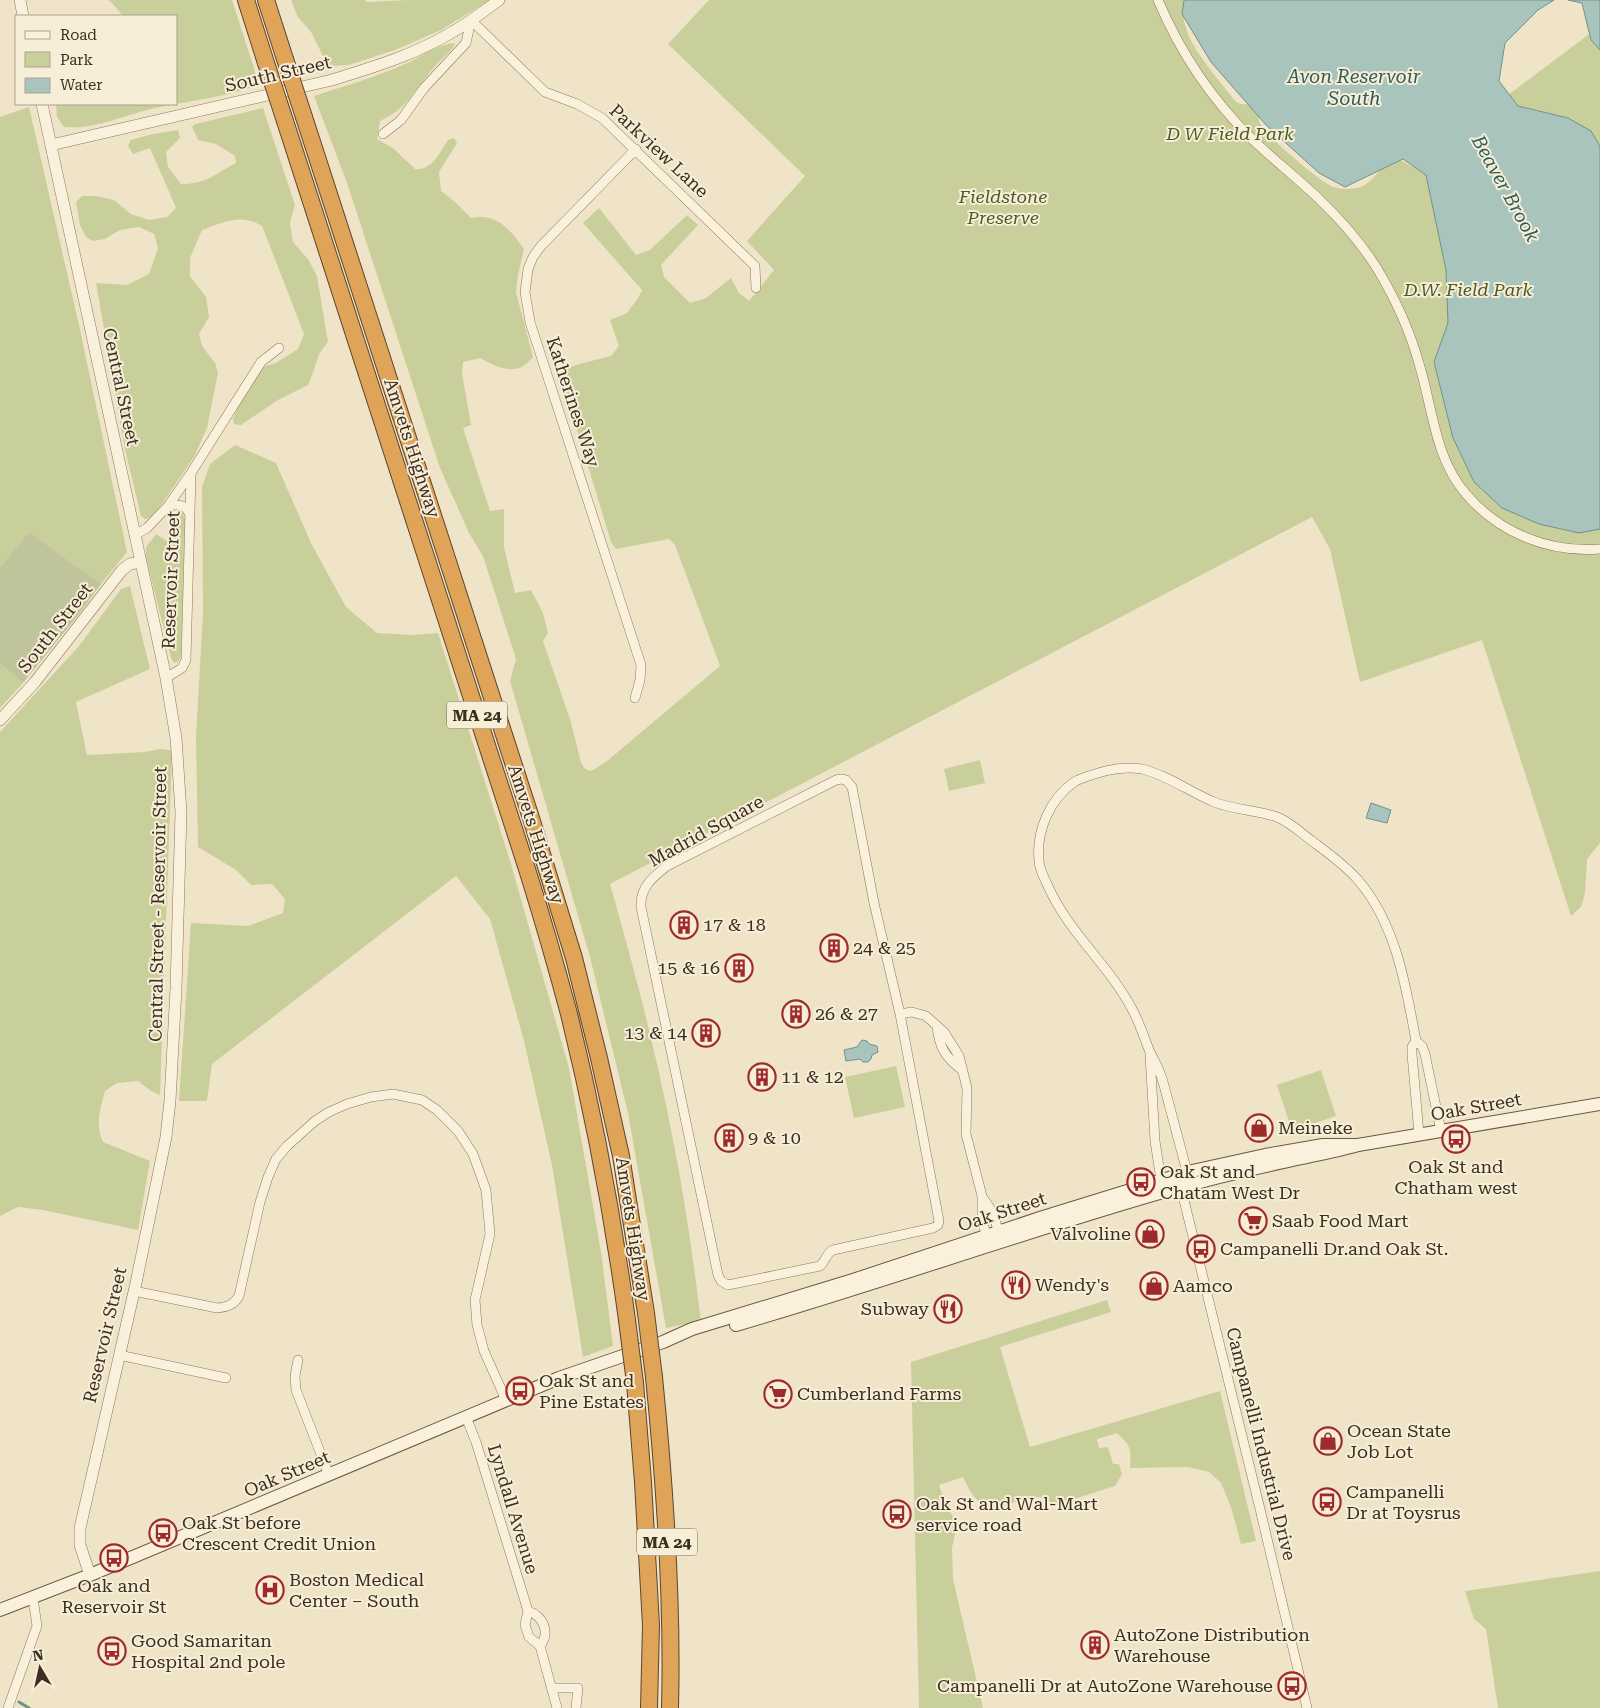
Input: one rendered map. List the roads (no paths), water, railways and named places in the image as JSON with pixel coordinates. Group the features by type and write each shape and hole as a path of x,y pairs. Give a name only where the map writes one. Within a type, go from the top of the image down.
{"highway":[{"name":"Amvets Highway","path":"246,0 527,869 579,1055 611,1210 635,1383 651,1625 649,1708"},
{"name":"Amvets Highway","path":"266,0 534,827 574,958 599,1058 621,1156 646,1313 654,1377 663,1479 671,1625 670,1708"}],"main road":[{"name":"Oak Street","path":"1001,1236 1187,1172 1304,1148 1323,1145 1358,1144 1600,1104"},
{"name":"Oak Street","path":"0,1610 90,1575 580,1370 663,1342 693,1337 856,1289 1001,1236 1274,1164 1329,1153 1358,1144"}],"street":[{"path":"20,0 23,15"},
{"name":"South Street","path":"51,145 332,80 372,68 437,40 471,20 499,0"},
{"path":"1158,0 1188,58 1224,108 1253,139 1318,198 1340,221 1377,268 1398,309 1414,347 1441,449 1453,476 1465,492 1498,522 1530,540 1566,549 1600,549"},
{"path":"384,134 401,120 424,88 466,43 471,20"},
{"name":"Parkview Lane","path":"471,20 545,92 577,104 602,118 636,149 755,266 756,288"},
{"name":"Central Street","path":"42,105 166,678"},
{"name":"Katherines Way","path":"636,149 541,246 528,269 525,292 530,322 641,665 636,698"},
{"path":"135,535 147,528 168,506 261,362 279,348"},
{"name":"Reservoir Street","path":"166,678 182,668 186,660 191,473"},
{"path":"168,506 177,504 182,506 189,512 191,519"},
{"name":"South Street","path":"0,720 40,677 122,570 130,564 141,562"},
{"name":"Central Street - Reservoir Street","path":"166,678 177,745 181,812 176,988 170,1101"},
{"path":"1150,1052 1155,1141 1161,1180 1181,1188 1187,1172 1160,1072 1141,1027 1123,992 1068,923 1041,872 1039,860 1040,835 1044,820 1062,794 1075,782 1094,774 1126,768 1160,775 1223,805 1277,817 1295,828 1352,873 1370,897 1395,948 1405,980 1416,1041 1422,1046 1425,1054 1441,1131"},
{"name":"Madrid Square","path":"836,780 846,780 852,788 874,903 900,1014 917,1110 939,1215 938,1225 933,1228 833,1250 829,1252 824,1262 814,1267 734,1284 724,1284 720,1281 718,1275 641,907 642,895 646,885 652,877 668,866 836,780"},
{"path":"900,1014 920,1013 932,1020 951,1040 959,1056 968,1088 966,1134 982,1196 982,1220 988,1240"},
{"path":"1416,1041 1412,1047 1412,1054 1419,1134"},
{"path":"134,1291 217,1308 224,1308 233,1304 239,1296 260,1202 268,1177 276,1159 287,1146 315,1121 346,1104 371,1096 393,1094 422,1100 437,1110 458,1131 473,1154 486,1190 490,1234 475,1300 477,1324 484,1351 506,1400"},
{"name":"Reservoir Street","path":"90,1575 80,1546 80,1528 134,1291 166,1137 170,1101"},
{"name":"Campanelli Industrial Drive","path":"1181,1188 1259,1502 1307,1708"},
{"path":"982,1196 992,1211 1001,1236"},
{"path":"118,1355 226,1378"},
{"path":"298,1360 295,1376 296,1390 329,1475"},
{"name":"Lyndall Avenue","path":"466,1417 476,1442 528,1610 525,1625 529,1637 540,1646 557,1708"},
{"path":"8,1708 37,1626 33,1598"},
{"name":"Lyndall Avenue","path":"528,1610 538,1614 542,1621 545,1632 540,1646"},
{"path":"552,1688 578,1688 576,1708"}],"water":[{"name":"Avon Reservoir South","path":"1184,0 1554,0 1538,10 1505,43 1499,81 1518,106 1568,118 1591,131 1600,146 1600,529 1579,533 1539,524 1502,508 1474,482 1453,438 1434,362 1448,323 1446,270 1426,175 1403,159 1345,187 1319,173 1266,125 1211,62 1182,14"},
{"path":"1568,0 1600,0 1600,50 1591,40 1582,3"},
{"path":"1371,803 1391,810 1387,823 1366,818"},
{"path":"862,1040 877,1046 878,1052 872,1055 868,1062 863,1062 860,1059 846,1061 844,1050 857,1047"}],"waterway":[{"path":"19,1702 29,1708"}],"place":[{"name":"17 & 18","path":"684,925"},
{"name":"24 & 25","path":"834,948"},
{"name":"15 & 16","path":"739,968"},
{"name":"26 & 27","path":"796,1014"},
{"name":"13 & 14","path":"706,1033"},
{"name":"11 & 12","path":"762,1077"},
{"name":"Meineke","path":"1259,1128"},
{"name":"9 & 10","path":"729,1138"},
{"name":"Oak St and Chatham west","path":"1456,1139"},
{"name":"Oak St and Chatam West Dr","path":"1141,1182"},
{"name":"Saab Food Mart","path":"1253,1221"},
{"name":"Valvoline","path":"1150,1234"},
{"name":"Campanelli Dr.and Oak St.","path":"1201,1249"},
{"name":"Wendy's","path":"1016,1285"},
{"name":"Aamco","path":"1154,1286"},
{"name":"Subway","path":"948,1309"},
{"name":"Oak St and Pine Estates","path":"520,1391"},
{"name":"Cumberland Farms","path":"778,1394"},
{"name":"Ocean State Job Lot","path":"1328,1441"},
{"name":"Campanelli Dr at Toysrus","path":"1327,1502"},
{"name":"Oak St and Wal-Mart service road","path":"897,1514"},
{"name":"Oak St before Crescent Credit Union","path":"163,1533"},
{"name":"Oak and Reservoir St","path":"114,1558"},
{"name":"Boston Medical Center – South","path":"270,1590"},
{"name":"AutoZone Distribution Warehouse","path":"1095,1645"},
{"name":"Good Samaritan Hospital 2nd pole","path":"112,1651"},
{"name":"Campanelli Dr at AutoZone Warehouse","path":"1292,1686"}],"park label":[{"name":"D W Field Park","path":"1230,134"},
{"name":"Fieldstone Preserve","path":"1003,207"},
{"name":"D.W. Field Park","path":"1468,290"}],"water label":[{"name":"Beaver Brook","path":"1506,188"}]}
